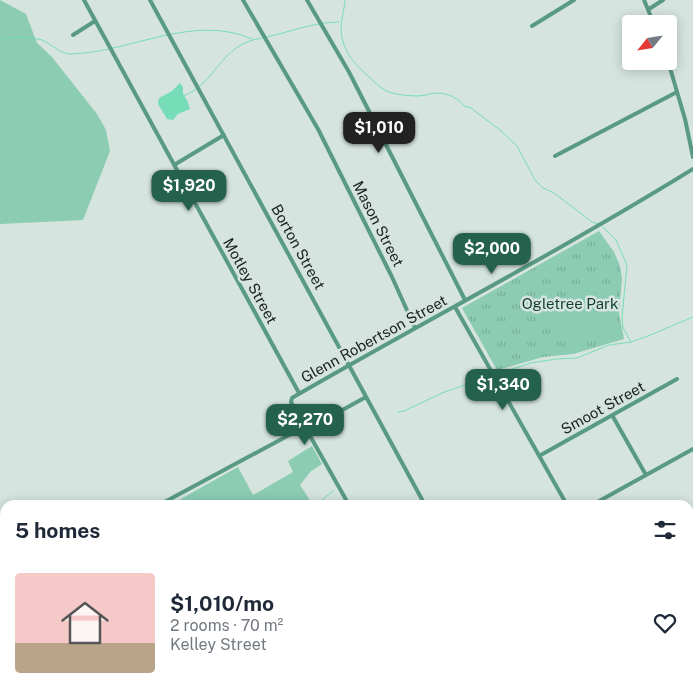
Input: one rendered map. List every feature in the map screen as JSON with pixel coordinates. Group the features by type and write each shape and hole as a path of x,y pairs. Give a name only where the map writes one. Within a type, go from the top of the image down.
{"street":[{"name":"Motley Street","path":"84,0 299,393"},
{"name":"Borton Street","path":"150,0 422,500"},
{"name":"Mason Street","path":"243,0 318,129 415,328"},
{"path":"307,0 348,72 465,300"},
{"path":"532,26 574,0"},
{"path":"644,0 650,15"},
{"path":"648,9 662,0"},
{"path":"72,35 95,21"},
{"path":"671,70 693,157"},
{"path":"555,156 677,92"},
{"path":"174,165 224,136"},
{"name":"Glenn Robertson Street","path":"299,393 644,200 693,169"},
{"path":"455,307 564,500"},
{"name":"Smoot Street","path":"539,456 677,379"},
{"path":"299,393 292,398 291,402 346,500"},
{"path":"168,500 366,397"},
{"path":"612,415 646,475"},
{"path":"601,500 693,449"}],"green space":[{"path":"0,0 26,14 37,43 52,57 97,114 106,130 110,151 83,220 0,224"},
{"name":"Ogletree Park","path":"599,231 614,252 620,266 622,278 619,313 624,339 573,354 543,357 497,370 462,308"},
{"path":"589,288 593,289 613,336 597,339 580,338 564,332 552,321 562,303"},
{"path":"312,446 322,464 311,471 300,485 310,500 179,500 238,467 253,495 293,472 288,461"}],"shaded area":[{"path":"180,83 190,109 178,114 173,120 167,119 158,104 159,98 172,91"}],"waterway":[{"path":"345,0 341,27 343,44 355,63 376,83 388,92 395,94 423,96 441,93 456,98 464,106 471,108 500,130 517,146 535,180 543,188 554,193 592,222 598,224"},
{"path":"266,37 311,25 339,22"},
{"path":"0,39 21,37 42,40 68,54 95,52 162,36 207,30 230,32 252,39"},
{"path":"183,96 204,83 236,48 262,38"},
{"path":"602,226 616,240 627,265 622,317 623,328 631,342"},
{"path":"496,374 531,363 577,358 609,345 631,342 648,336 693,317"},
{"path":"398,412 442,393 490,376"},
{"path":"322,500 333,491"}]}
